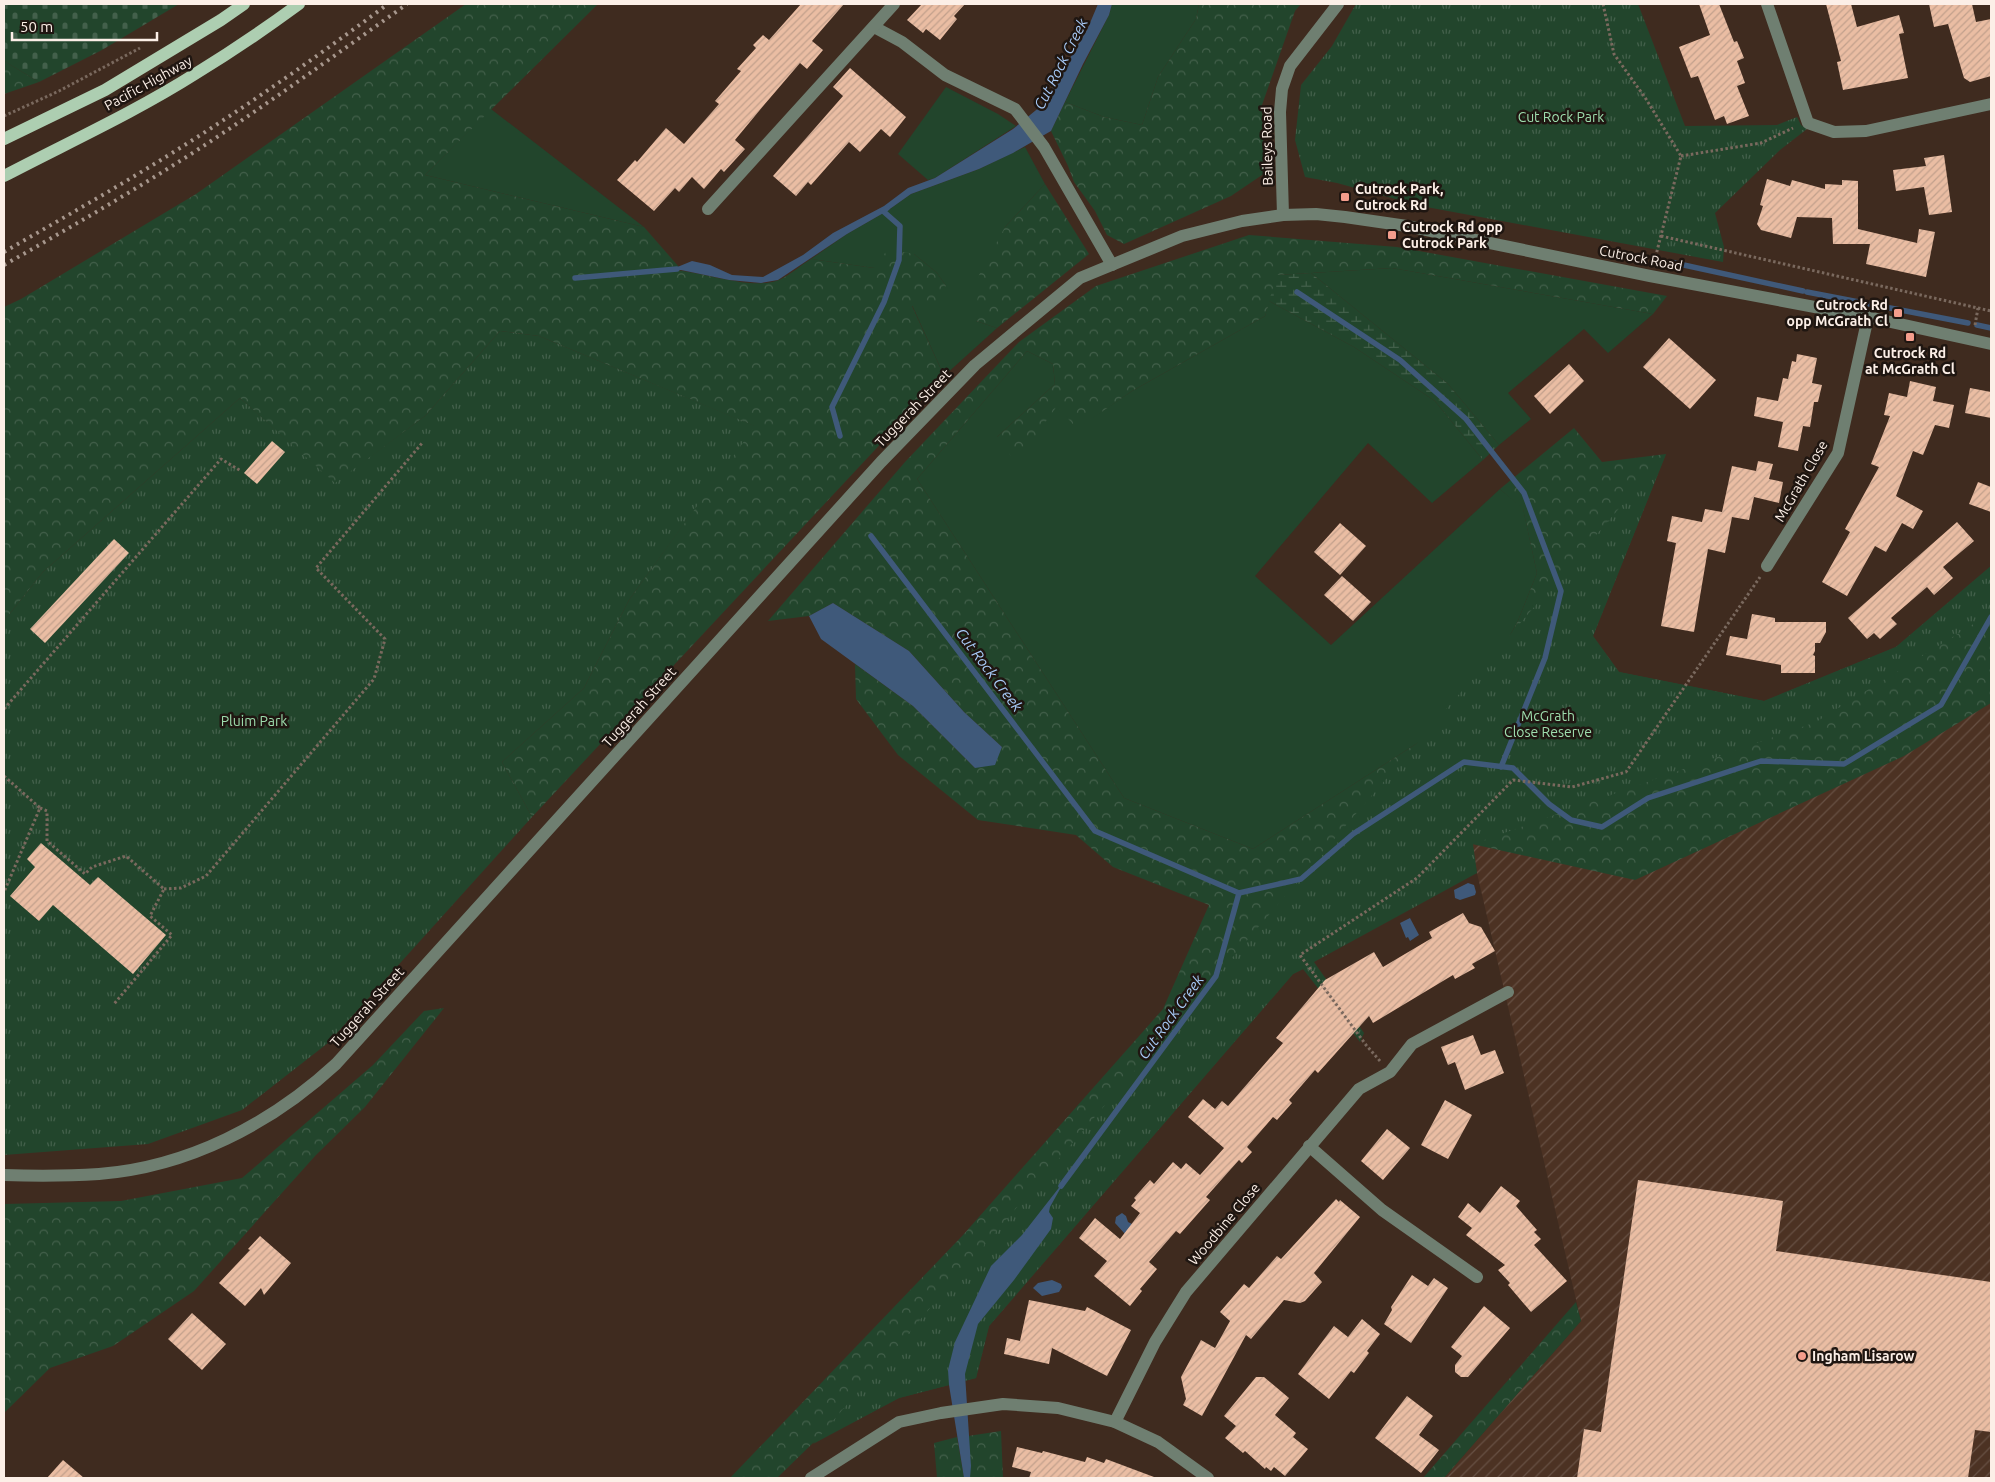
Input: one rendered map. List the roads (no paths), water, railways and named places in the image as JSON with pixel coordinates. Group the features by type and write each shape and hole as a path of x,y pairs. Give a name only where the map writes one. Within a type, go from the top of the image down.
{"main road":[{"name":"Pacific Highway","path":"4,139 105,90 206,30 244,4"},
{"name":"Pacific Highway","path":"4,176 194,76 260,33 299,4"}],"street":[{"path":"708,209 894,4"},
{"name":"Baileys Road","path":"1283,215 1280,112 1282,89 1290,66 1338,4"},
{"path":"1767,4 1808,123 1834,132 1866,130 1991,104"},
{"path":"874,27 902,42 945,75 1016,109 1044,147 1112,265"},
{"name":"Tuggerah Street","path":"4,1175 45,1177 101,1174 152,1165 236,1136 273,1114 309,1089 336,1064 881,462 974,365 1080,278 1182,236 1212,227 1283,215"},
{"name":"Cutrock Road","path":"1283,215 1326,215 1408,226 1650,276 1868,317 1991,344"},
{"name":"McGrath Close","path":"1767,566 1838,453 1868,317"},
{"name":"Woodbine Close","path":"1115,1422 1155,1342 1186,1292 1309,1146 1359,1090 1390,1072 1412,1044 1508,992"},
{"path":"1309,1146 1382,1210 1477,1277"},
{"path":"811,1478 898,1422 941,1413 1003,1404 1058,1408 1115,1422 1158,1442 1203,1477"}],"water":[{"path":"1098,4 1112,4 1109,15 1051,131 1013,153 979,169 911,194 778,280 761,283 729,280 681,270 670,270 692,261 710,265 732,275 763,277 803,255 833,233 884,206 908,188 935,178 1013,129 1041,106 1087,30"},
{"path":"833,603 909,651 964,712 1002,747 995,765 975,768 913,706 821,639 809,616"},
{"path":"1468,883 1474,885 1475,895 1460,900 1455,898 1454,890"},
{"path":"1410,918 1419,935 1410,941 1408,937 1406,938 1400,923"},
{"path":"1065,1180 1050,1207 1049,1212 1053,1218 1051,1229 1014,1280 978,1324 965,1374 971,1466 970,1478 964,1478 948,1370 955,1342 991,1266 1022,1235"},
{"path":"1122,1213 1126,1216 1128,1222 1134,1225 1125,1234 1115,1223 1116,1217"},
{"path":"1052,1280 1061,1284 1062,1287 1059,1292 1042,1296 1033,1288 1038,1283"}],"waterway":[{"name":"Cut Rock Creek","path":"840,436 832,407 884,302 899,260 900,226 883,211 887,208"},
{"path":"1670,262 1803,291"},
{"path":"575,278 677,269"},
{"path":"1297,292 1400,360 1466,419 1524,493 1561,591 1545,658 1501,767"},
{"path":"1807,292 1968,323"},
{"path":"1977,325 1991,328"},
{"name":"Cut Rock Creek","path":"871,536 1095,831 1239,893 1216,976 1061,1186"},
{"path":"1239,893 1301,879 1353,834 1464,762 1513,768 1549,804 1571,820 1602,827 1648,798 1761,761 1844,764 1941,705 1991,617"}],"railway":[{"path":"4,252 128,180 202,134 249,103 388,4"},
{"path":"4,265 107,206 208,143 407,4"}],"place":[{"name":"Cutrock Park, Cutrock Rd","path":"1345,197"},
{"name":"Cutrock Rd opp Cutrock Park","path":"1392,235"},
{"name":"Cutrock Rd opp McGrath Cl","path":"1898,313"},
{"name":"Cutrock Rd at McGrath Cl","path":"1910,337"},
{"name":"Ingham Lisarow","path":"1802,1356"}],"park label":[{"name":"Cut Rock Park","path":"1561,117"},
{"name":"Pluim Park","path":"254,721"},
{"name":"McGrath Close Reserve","path":"1548,724"}]}
